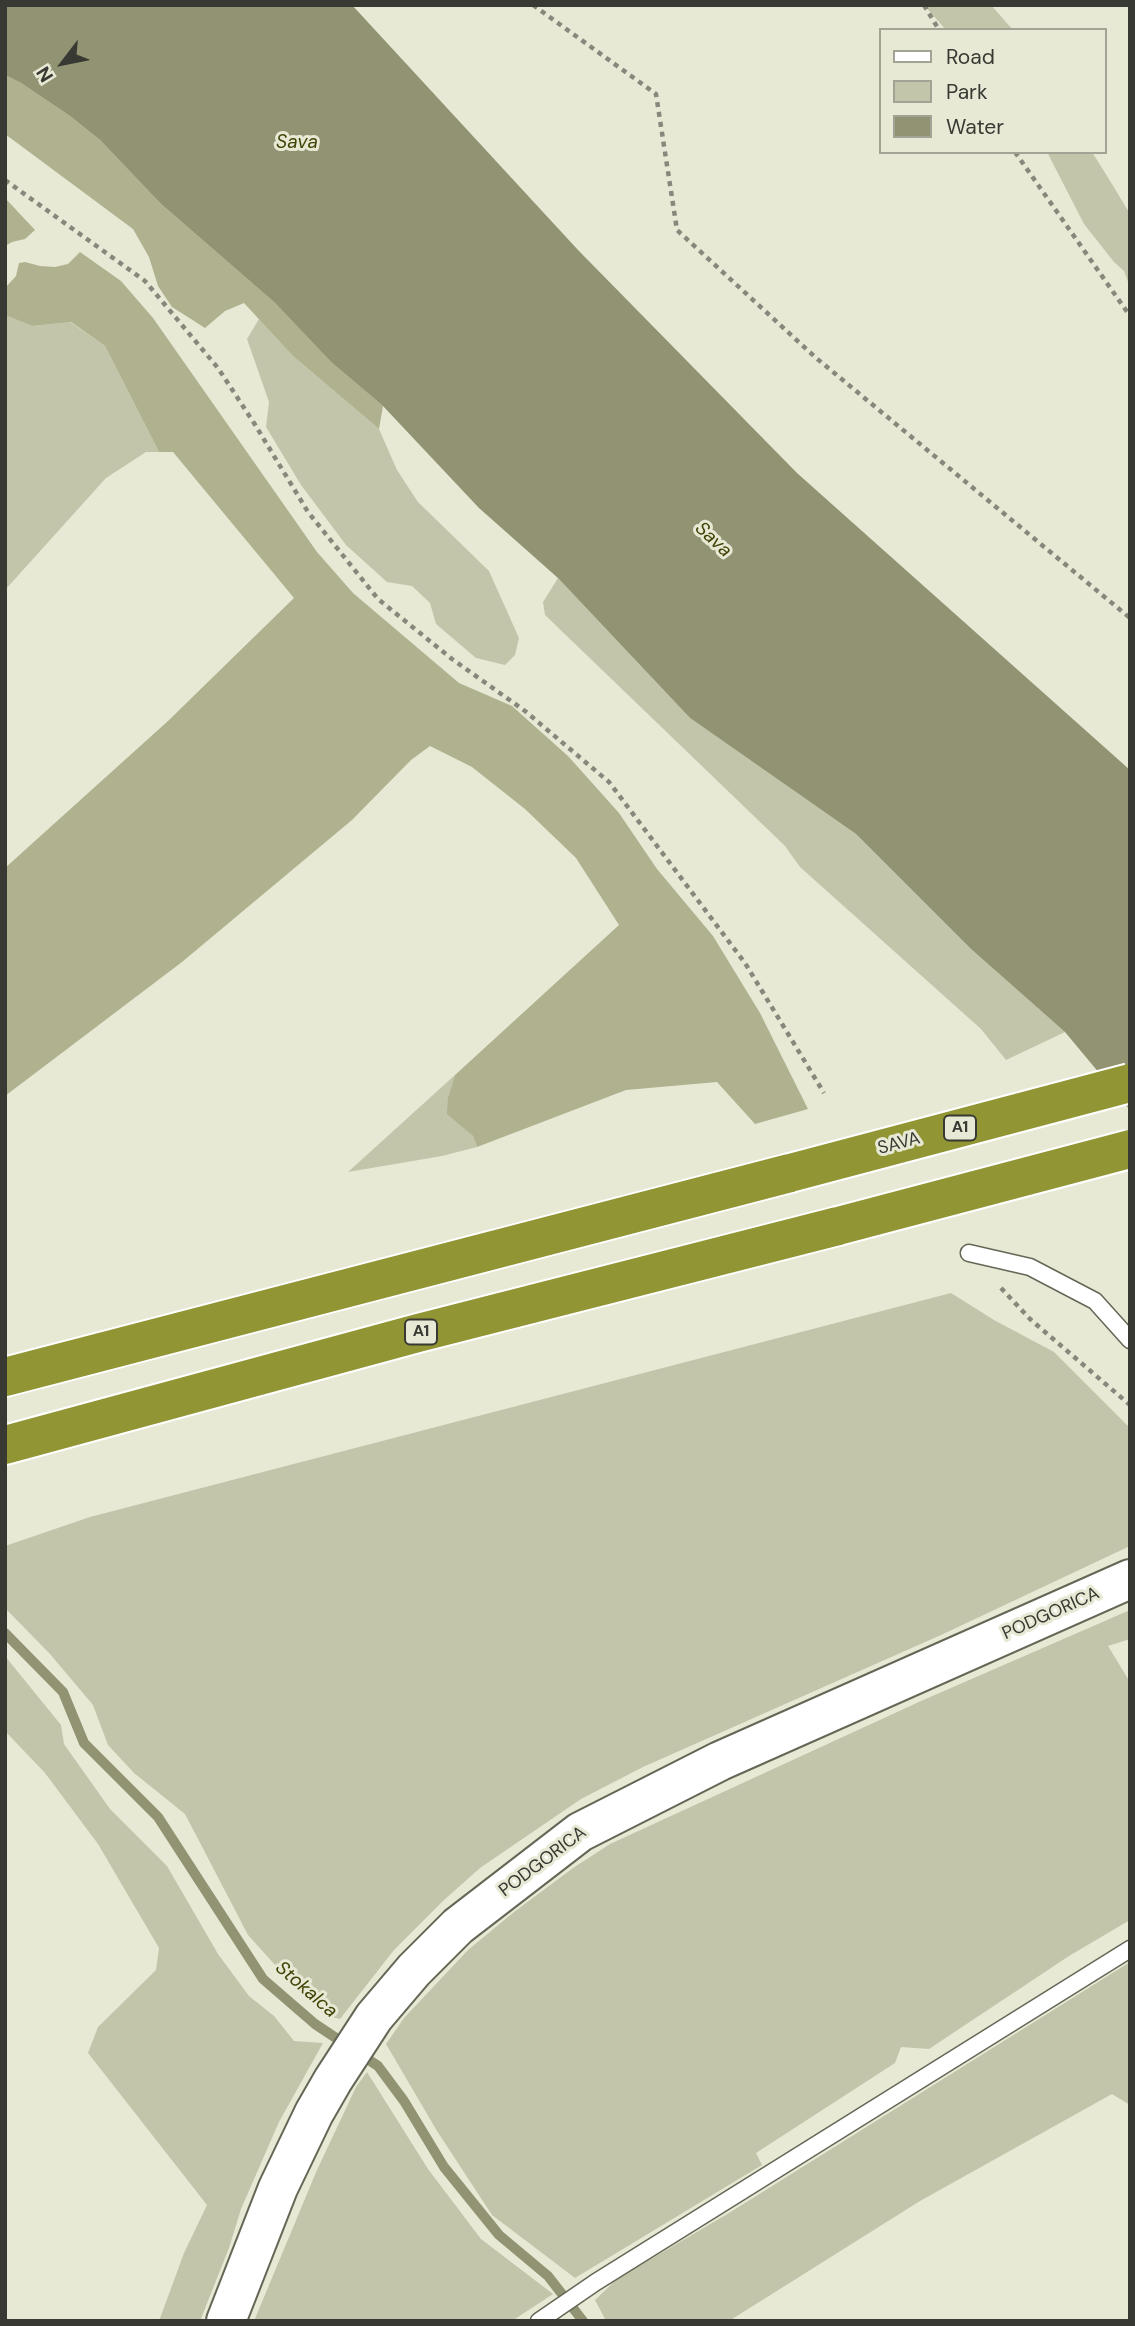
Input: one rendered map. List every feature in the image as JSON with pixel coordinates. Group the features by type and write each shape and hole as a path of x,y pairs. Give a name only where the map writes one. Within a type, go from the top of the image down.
{"highway":[{"name":"SAVA","path":"5,1377 1130,1083"},
{"name":"A1","path":"5,1445 418,1333 1130,1149"}],"main road":[{"name":"PODGORICA","path":"226,2321 278,2188 333,2080 374,2017 414,1970 458,1926 580,1832 720,1761 1130,1579"}],"lane":[{"path":"969,1253 1030,1267 1095,1301 1130,1340"},
{"path":"538,2321 596,2282 1130,1949"}],"path":[{"path":"533,5 656,94 677,230 815,357 1130,618"},
{"path":"924,5 938,28"},
{"path":"1016,154 1130,316"},
{"path":"5,180 145,281 218,368 308,513 378,599 452,659 524,711 609,782 744,963 824,1093"},
{"path":"969,1253 1030,1319 1130,1405"}],"green space":[{"path":"924,5 991,5 1011,28 944,28"},
{"path":"1048,154 1093,154 1112,184 1130,214 1130,287 1124,271 1084,224"},
{"path":"5,315 32,326 70,322 105,346 159,452 146,452 106,478 5,590"},
{"path":"259,319 293,356 379,429 397,470 418,502 489,571 519,638 515,655 505,665 476,658 436,624 430,603 412,586 387,582 346,545 301,485 266,427 269,402 247,339"},
{"path":"558,578 690,718 856,834 971,949 1065,1032 1006,1060 981,1029 800,867 785,846 545,615 543,602"},
{"path":"455,1075 448,1097 477,1147 442,1156 348,1172"},
{"path":"951,1293 1054,1352 1130,1428 1130,1546 941,1635 643,1767 581,1799 480,1868 444,1900 394,1950 340,2019 324,2015 303,1996 248,1935 185,1814 134,1773 108,1745 93,1705 50,1654 5,1608 5,1546 90,1517"},
{"path":"1130,1610 1130,1639 1108,1646 1130,1682 1130,1920 1069,1956 929,2049 901,2047 895,2063 756,2153 762,2165 575,2278 492,2215 437,2131 386,2044 404,2018 468,1950 514,1912 610,1844 921,1701"},
{"path":"5,1656 61,1725 64,1744 110,1809 167,1866 218,1954 249,1996 274,2016 294,2041 323,2043 279,2122 241,2209 229,2248 200,2321 159,2321 184,2253 207,2205 88,2053 98,2027 156,1970 159,1948 98,1844 45,1773 5,1731"},
{"path":"1130,1962 1130,2105 1112,2094 920,2201 729,2321 606,2321 595,2300 617,2279 729,2213"},
{"path":"367,2072 428,2169 481,2239 553,2294 512,2321 254,2321 317,2170 356,2087"}],"shaded area":[{"path":"5,75 70,116 100,140 161,204 274,302 331,362 383,406 379,429 293,356 244,303 225,311 205,328 172,307 158,286 149,257 133,229 5,134"},
{"path":"5,198 35,230 25,239 5,246"},
{"path":"80,252 121,281 153,318 317,552 353,593 459,683 512,706 568,756 619,813 657,869 713,936 760,1013 808,1109 755,1124 717,1082 626,1090 477,1147 473,1136 447,1114 448,1097 455,1075 619,925 576,858 525,809 472,767 430,746 411,760 352,820 182,962 5,1096 5,868 168,721 294,598 173,452 159,452 105,346 71,322 32,326 5,315 5,288 16,276 19,263 55,267 68,264"}],"water":[{"name":"Sava","path":"5,5 352,5 578,250 797,473 1130,770 1130,1110 1065,1032 971,949 856,834 690,718 558,578 479,508 383,406 331,362 274,302 161,204 100,140 70,116 5,75"}],"waterway":[{"name":"Stokalca","path":"5,1633 63,1692 84,1743 158,1817 263,1979 315,2024 378,2066 404,2101 444,2167 499,2235 548,2276 583,2321"}]}
